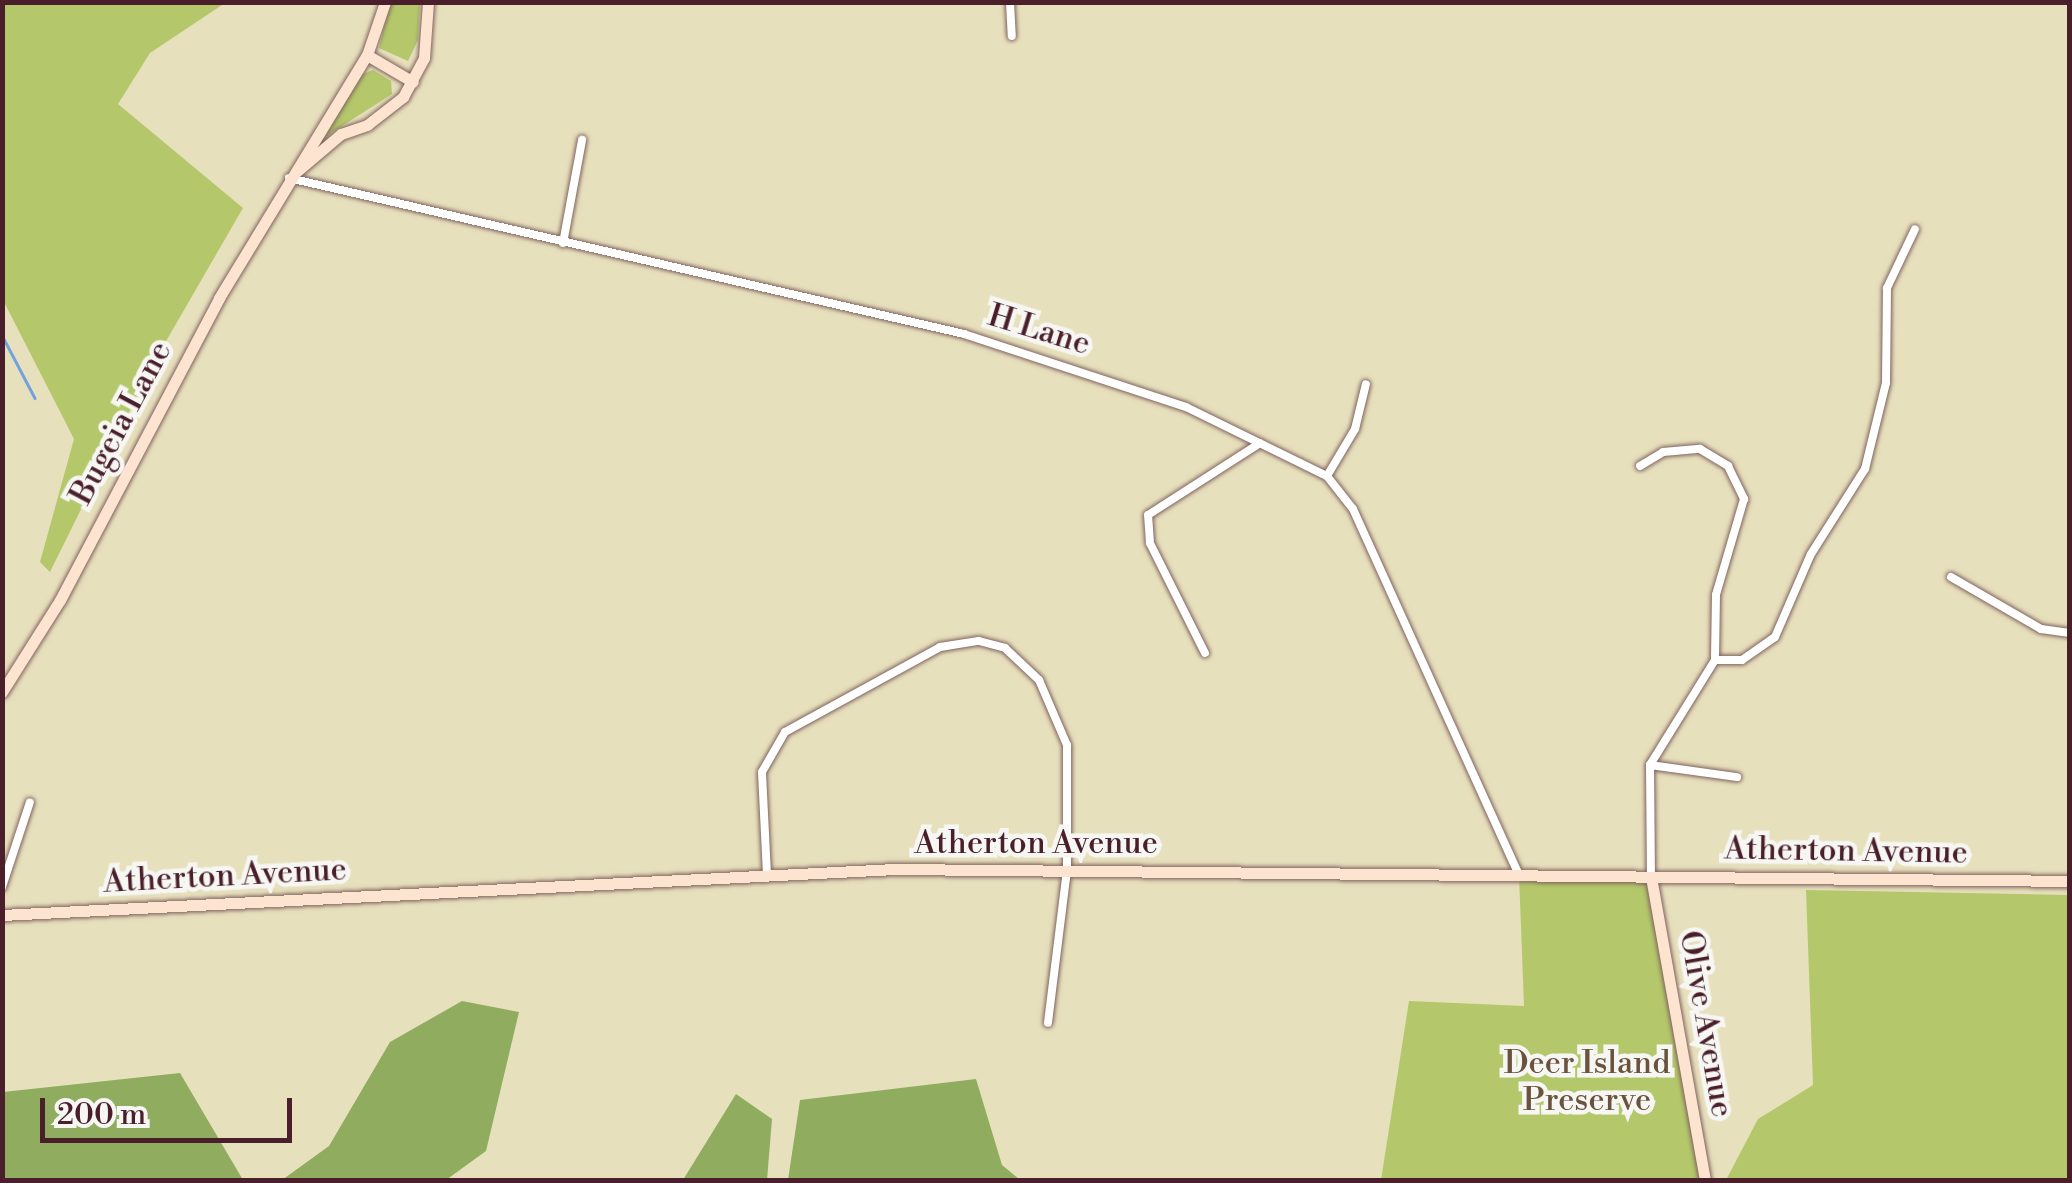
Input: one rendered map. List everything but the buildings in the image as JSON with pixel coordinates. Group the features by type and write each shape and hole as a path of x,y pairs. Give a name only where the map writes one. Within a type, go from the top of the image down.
{"main road":[{"name":"Bugeia Lane","path":"2,692 60,600 288,178 366,55 386,2"},
{"path":"288,178 341,134 387,113 413,82 429,32 428,2"},
{"path":"366,55 413,82"},
{"name":"Atherton Avenue","path":"2,914 766,875 1067,870 2070,881"},
{"name":"Olive Avenue","path":"1652,876 1705,1180"}],"street":[{"path":"1010,2 1012,36"},
{"path":"563,242 582,140"},
{"name":"H Lane","path":"288,178 964,334 1091,371 1327,476 1353,509 1520,875"},
{"path":"1716,660 1742,660 1775,636 1811,554 1864,469 1886,383 1887,288 1916,229"},
{"path":"1327,476 1355,429 1366,384"},
{"path":"1204,653 1150,544 1148,515 1260,443"},
{"path":"1640,466 1663,452 1700,449 1715,456 1738,481 1743,518 1718,584 1716,660 1650,765 1652,876"},
{"path":"1951,577 2041,628 2070,634"},
{"path":"766,875 762,772 775,742 814,715 961,642 992,644 1017,656 1054,710 1067,746 1067,870 1048,1023"},
{"path":"1650,765 1737,777"},
{"path":"2,886 30,802"}],"green space":[{"path":"3,2 225,3 150,53 118,104 243,208 154,362 50,572 40,562 74,439 3,300"},
{"path":"390,3 420,3 418,40 408,61 379,48"},
{"path":"373,70 391,81 392,94 325,137 360,75"},
{"name":"Deer Island Preserve","path":"1519,875 1651,877 1705,1180 1381,1180 1409,1001 1524,1006"},
{"path":"1806,890 2069,895 2069,1180 1726,1180 1758,1119 1813,1085"},
{"path":"462,1001 519,1012 486,1151 446,1180 282,1180 329,1146 390,1042"},
{"path":"180,1073 243,1180 3,1180 3,1092"},
{"path":"976,1079 1002,1165 1020,1180 788,1180 800,1100"},
{"path":"736,1094 772,1119 767,1180 683,1180"}],"waterway":[{"path":"2,335 35,398"}]}
